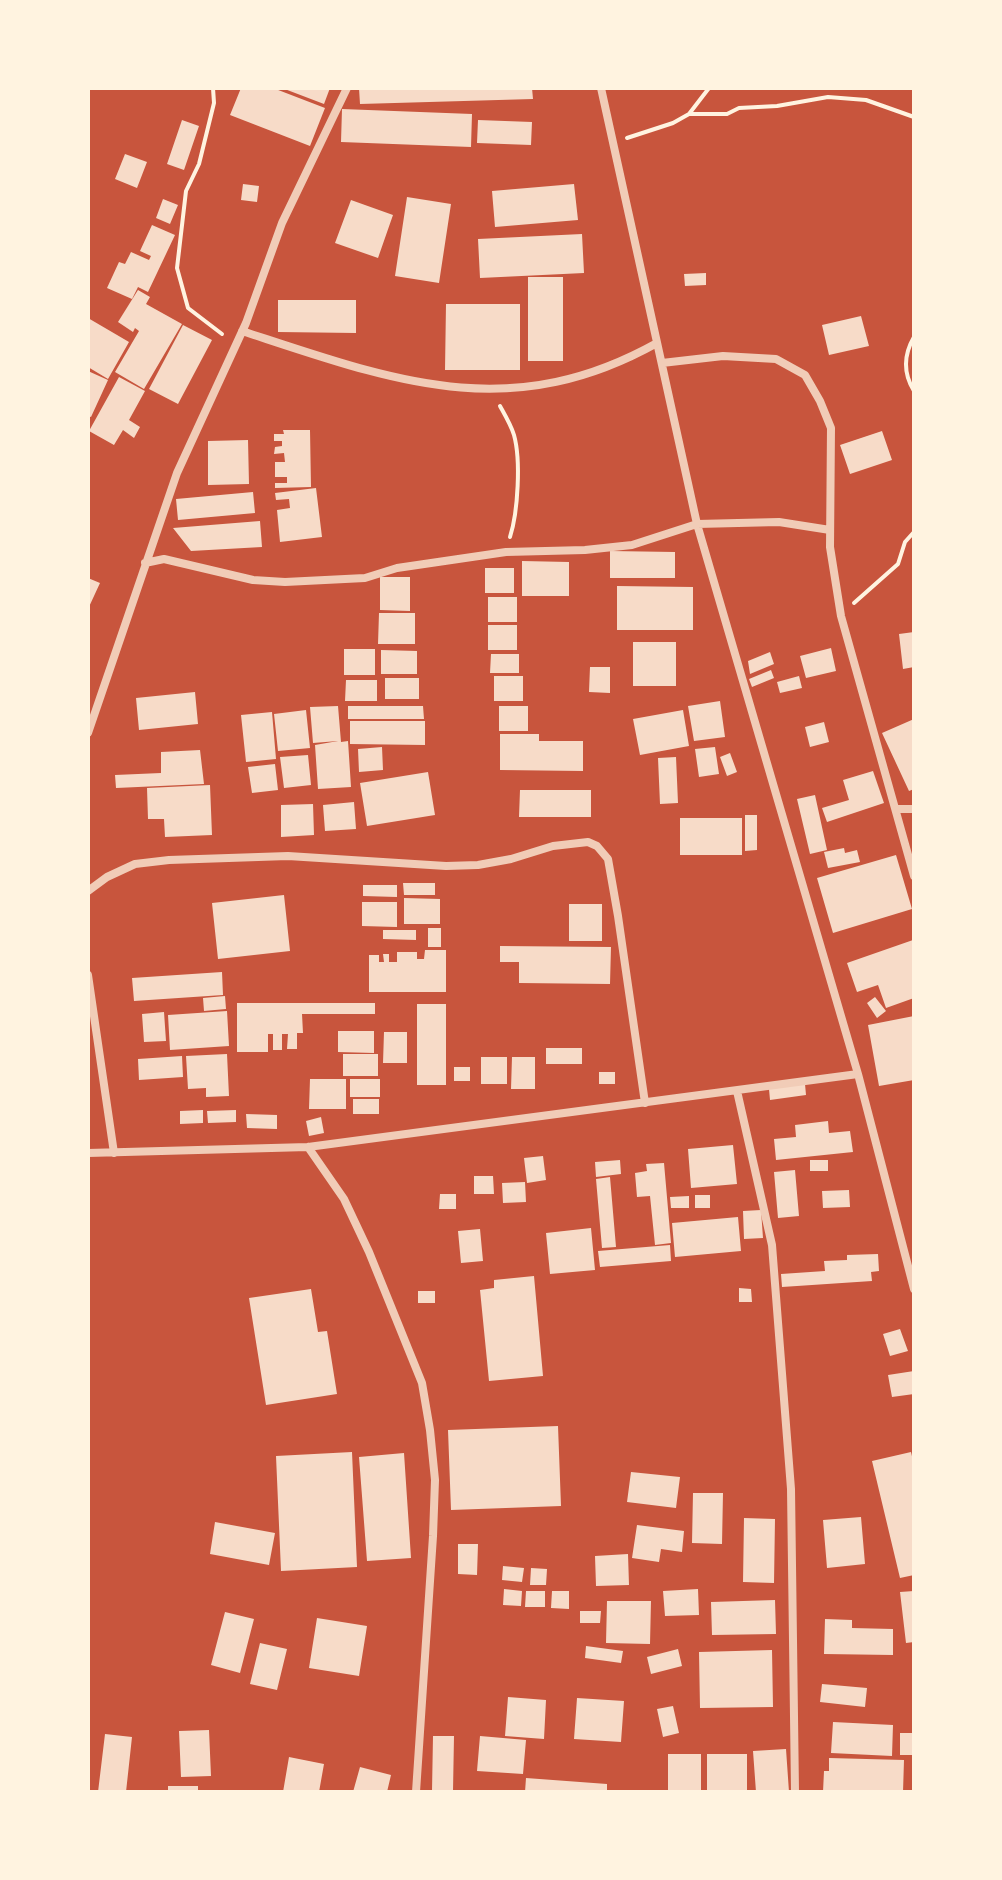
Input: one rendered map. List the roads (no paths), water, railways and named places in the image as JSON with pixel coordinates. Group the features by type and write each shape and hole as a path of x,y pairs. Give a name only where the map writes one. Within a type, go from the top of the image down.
{"street":[{"path":"88,733 177,473 242,331 282,223 347,88"},
{"path":"601,88 697,524 858,1074 914,1289"},
{"path":"242,331 354,367 465,389 557,384 632,357 657,343"},
{"path":"662,363 723,356 776,359 805,375 820,401 831,428 832,569 841,616 914,876"},
{"path":"145,563 164,559 253,580 285,582 365,578 397,568 506,552 632,545 697,524 779,522 830,530"},
{"path":"897,809 914,809"},
{"path":"88,891 107,877 135,864 169,860 288,856 446,866 478,865 553,846 588,842 597,846 608,859 645,1103"},
{"path":"88,975 114,1153"},
{"path":"88,1153 308,1147 858,1074"},
{"path":"737,1091 772,1245 791,1489 795,1792"},
{"path":"308,1147 344,1199 369,1252 422,1383 430,1430 435,1480 433,1536 416,1792"}]}
